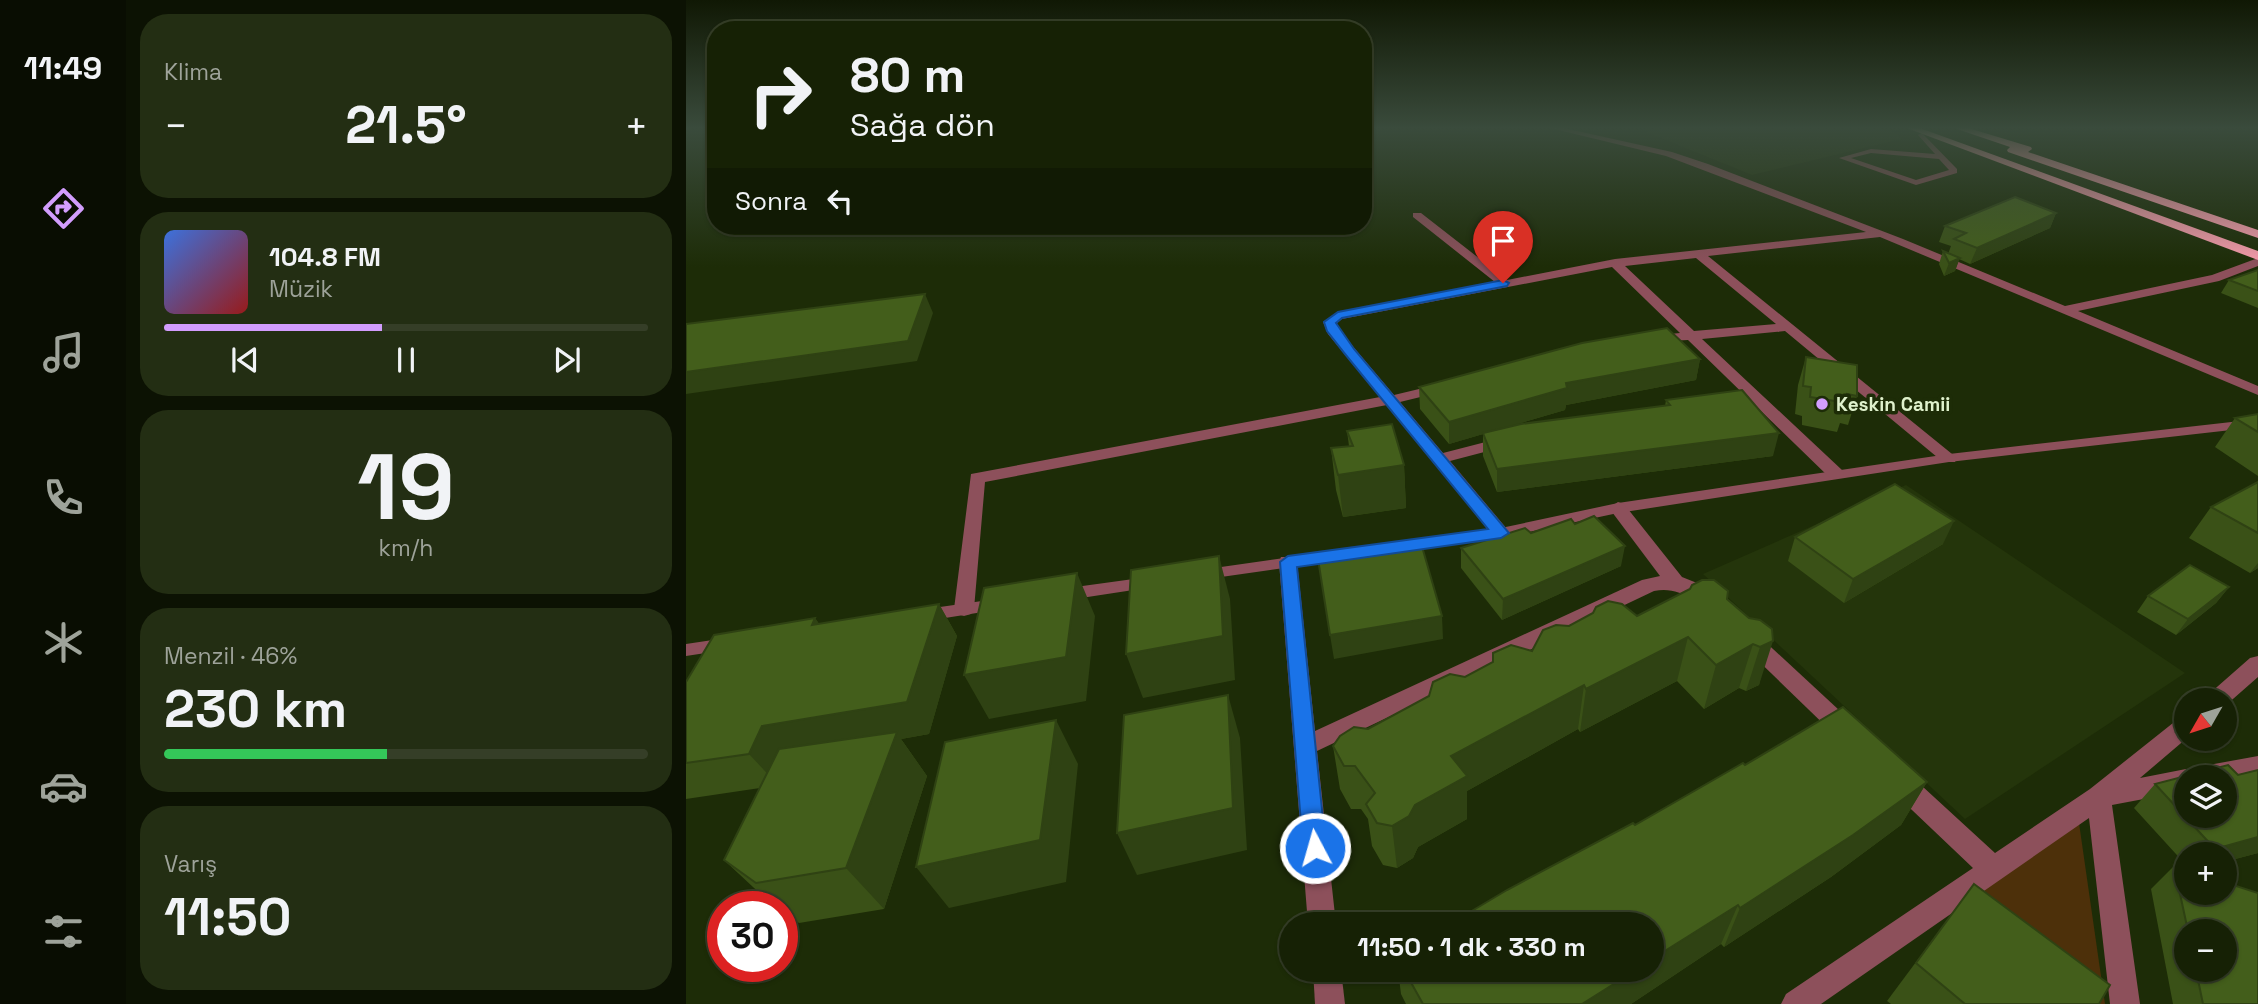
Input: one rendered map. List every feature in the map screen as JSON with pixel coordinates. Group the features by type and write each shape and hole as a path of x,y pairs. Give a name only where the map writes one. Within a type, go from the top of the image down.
{"highway":[{"path":"2033,174 2258,256"},
{"path":"2034,174 2148,217"},
{"path":"2049,174 2258,244"},
{"path":"2081,174 2258,234"},
{"path":"2100,174 2258,225"}],"street":[{"path":"1723,174 1881,234 2258,391"},
{"path":"1417,215 1503,283"},
{"path":"1501,533 1333,331 1330,322 1338,316 1615,263 1881,234"},
{"path":"1697,253 1949,458"},
{"path":"2064,310 2215,278 2258,262"},
{"path":"1615,263 1836,474"},
{"path":"1641,340 1788,327"},
{"path":"964,609 977,478 1390,400 1456,384"},
{"path":"1727,399 1753,395"},
{"path":"1438,459 1518,439"},
{"path":"1618,508 1675,582"},
{"path":"1288,562 1321,912"},
{"path":"1305,746 1650,585 1675,582 1697,591 1863,747"},
{"path":"2231,688 2258,664"},
{"path":"1796,1004 2099,797 2174,736"},
{"path":"1883,766 1993,869"},
{"path":"2237,770 2258,766"},
{"path":"2099,797 2174,782"},
{"path":"2099,797 2125,1004"},
{"path":"1328,982 1330,1004"}],"lane":[{"path":"1889,174 1916,183 1945,174"},
{"path":"1194,576 1501,533 1618,508 1836,474 1949,458 2258,423"},
{"path":"1059,596 1167,580"},
{"path":"911,617 1005,604"},
{"path":"686,650 739,642"}],"shaded area":[{"path":"1906,485 2185,673 1965,819 1703,574"},
{"path":"2079,823 2105,1004 2076,1004 1954,905"}],"building":[{"path":"2015,197 2056,213 1977,248 1954,239 1966,233 1945,226"},
{"path":"1943,251 1960,258 1949,263"},
{"path":"2258,270 2258,291 2229,280"},
{"path":"925,294 908,341 686,372 686,324"},
{"path":"1667,328 1700,359 1566,383 1567,388 1449,422 1419,387 1582,343"},
{"path":"1806,357 1857,365 1857,396 1847,394 1847,403 1810,397 1811,387 1803,386"},
{"path":"1742,390 1779,433 1497,469 1483,433 1521,424 1670,405 1666,400"},
{"path":"2258,414 2258,432 2235,418"},
{"path":"1392,424 1404,465 1338,475 1331,448 1353,446 1347,431"},
{"path":"2258,482 2258,533 2211,507"},
{"path":"1895,484 1954,521 1853,579 1795,537"},
{"path":"1594,516 1625,546 1503,599 1461,548 1525,528 1531,533 1571,519 1575,524"},
{"path":"1421,543 1442,616 1330,635 1318,559"},
{"path":"1219,556 1223,636 1126,654 1131,570"},
{"path":"2190,565 2229,587 2188,619 2148,596"},
{"path":"1077,573 1066,657 964,675 984,588"},
{"path":"1702,580 1714,580 1728,591 1727,599 1749,618 1760,620 1772,629 1773,641 1760,647 1753,644 1716,665 1688,637 1586,689 1584,685 1451,756 1467,776 1415,805 1409,816 1392,826 1377,823 1366,804 1375,793 1355,766 1344,766 1333,746 1340,736 1354,727 1368,729 1429,696 1433,682 1450,674 1465,677 1493,662 1493,653 1511,645 1532,651 1543,630 1556,625 1569,626 1608,601 1622,604 1637,616"},
{"path":"939,604 907,702 762,726 749,754 686,763 686,682 714,635 815,618 812,625"},
{"path":"1228,695 1233,808 1117,833 1124,715"},
{"path":"1843,707 1927,782 1853,835 1740,908 1738,905 1664,951 1664,912 1470,912 1633,823 1635,825 1743,763 1745,765"},
{"path":"1056,720 1040,840 916,867 945,742"},
{"path":"897,732 846,868 756,883 724,860 779,749"},
{"path":"2258,770 2258,837 2237,843 2209,842 2196,828 2237,828 2237,774"},
{"path":"2174,779 2174,805 2155,784"},
{"path":"1974,884 2110,985 2099,1004 1965,1004 1916,963"},
{"path":"2237,886 2258,893 2258,1004 2203,1004 2198,982 2237,982 2237,919 2185,919 2182,905 2237,905"},
{"path":"1411,982 1617,982 1582,1004 1423,1004"}],"place":[{"name":"Keskin Camii","path":"1822,404"}],"route":[{"path":"1315,848 1288,562 1501,533 1333,331 1330,322 1338,316 1503,283"}]}
